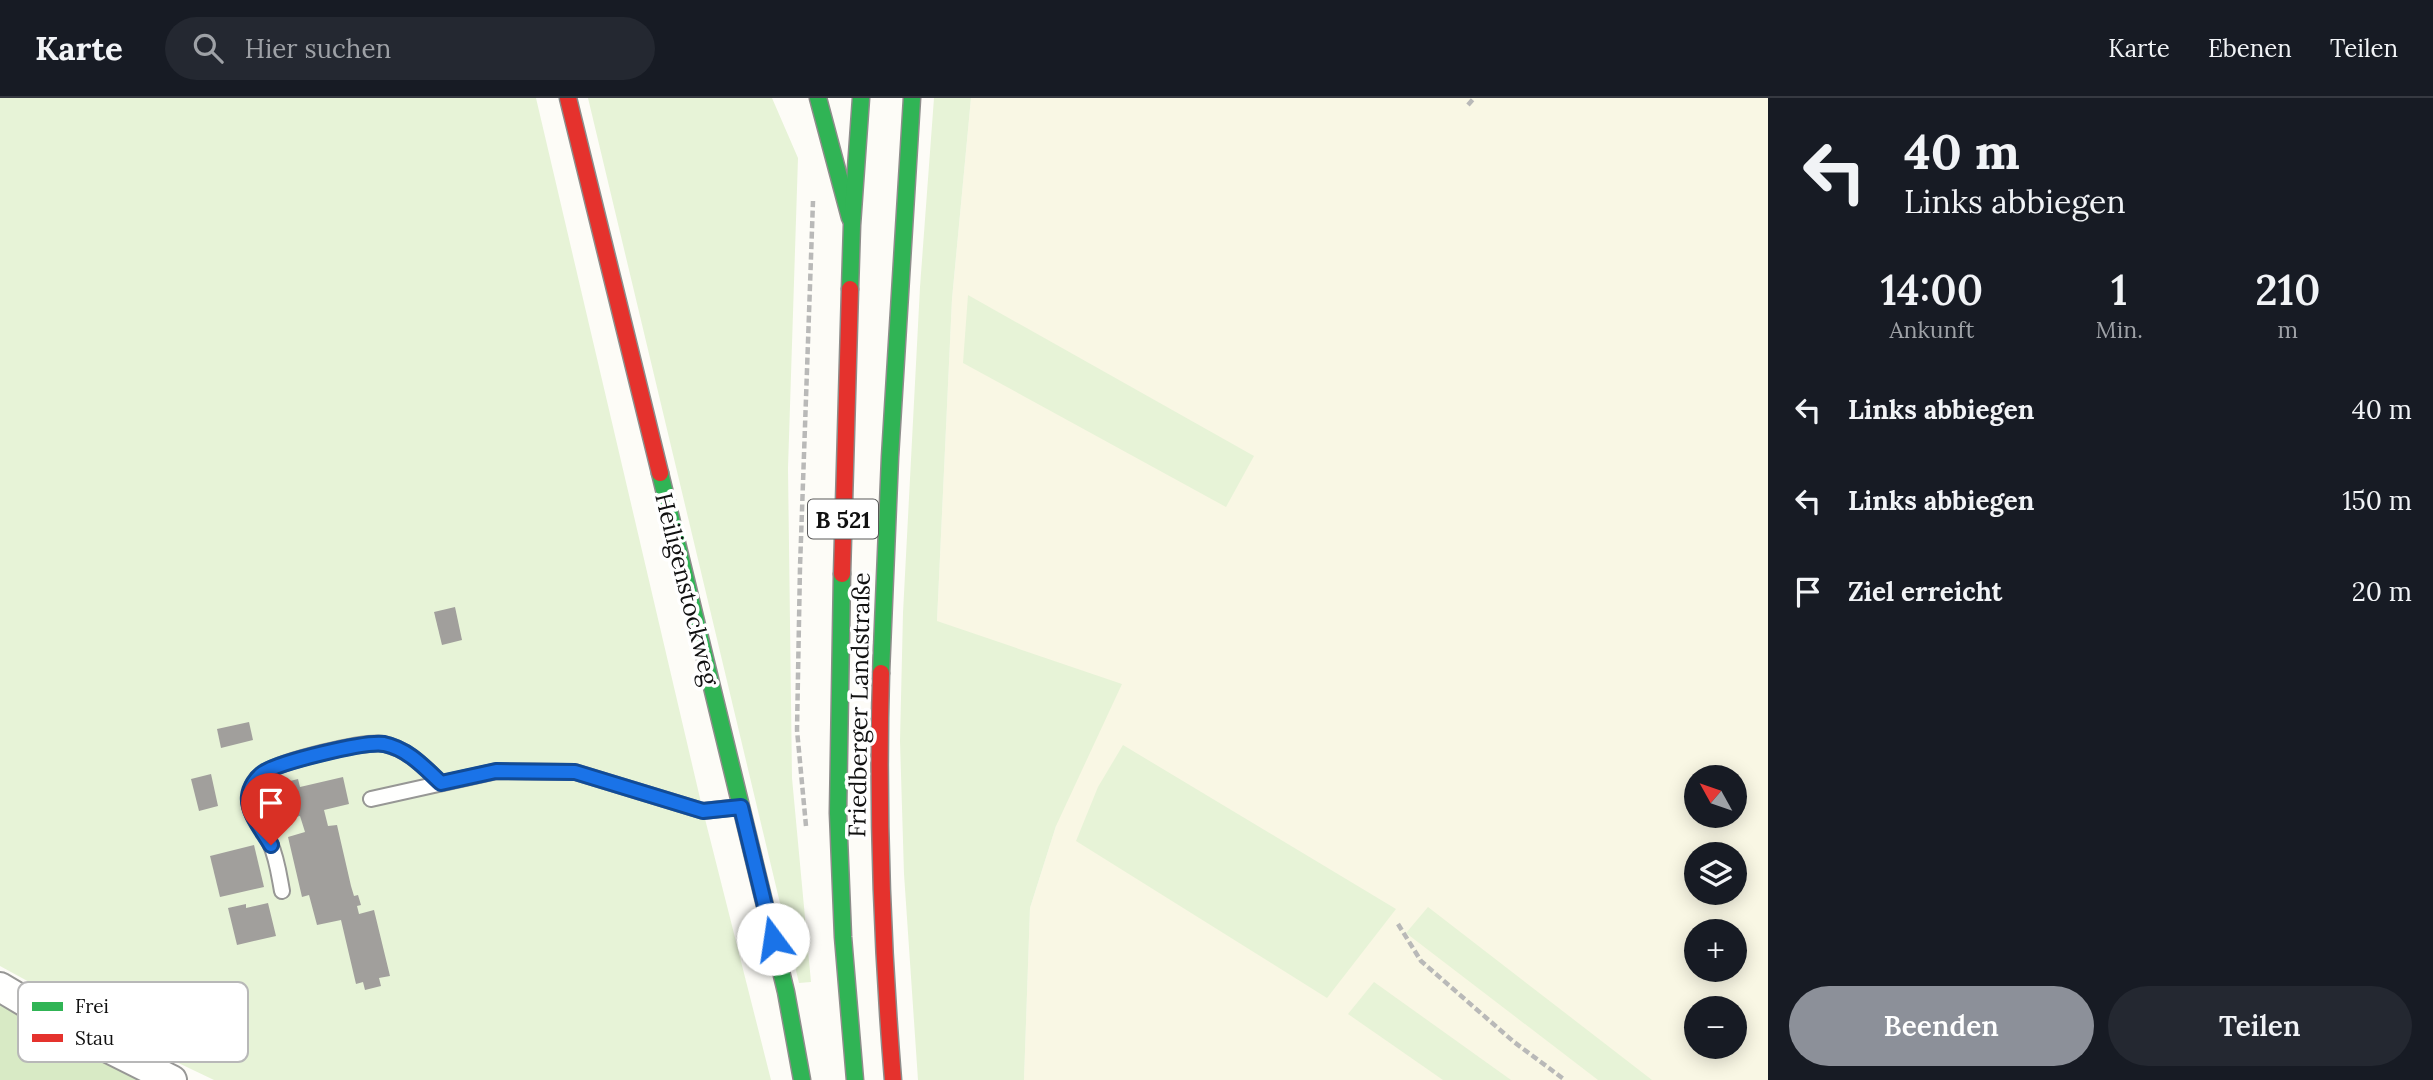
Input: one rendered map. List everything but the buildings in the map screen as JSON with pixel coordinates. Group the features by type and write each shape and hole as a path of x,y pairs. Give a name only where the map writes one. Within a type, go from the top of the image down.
{"main road":[{"name":"Heiligenstockweg","path":"568,98 786,992 802,1080"},
{"name":"Friedberger Landstraße","path":"818,98 852,225"},
{"name":"Friedberger Landstraße","path":"855,1080 843,937 838,813 852,225 861,98"},
{"path":"904,98 911,122"},
{"name":"B 521","path":"911,122 912,98"},
{"name":"Friedberger Landstraße","path":"893,1080 881,920 879,792 884,561 911,122"}],"street":[{"path":"0,987 18,998"},
{"path":"136,1062 172,1080"}],"lane":[{"path":"282,891 271,845 253,813 249,797 261,774 278,765 340,749 382,744 409,754 441,783"},
{"path":"371,799 496,771 575,772 703,811 741,807"}],"path":[{"path":"1468,105 1474,98"},
{"path":"807,837 797,730 813,190"},
{"path":"1398,924 1421,961 1514,1042 1565,1080"}],"shaded area":[{"path":"971,98 1768,98 1768,1080 1024,1080 1030,908 1056,826 937,621 952,299"}],"green space":[{"path":"0,98 536,98 703,811 771,1080 214,1080 176,1062 248,1062 248,982 29,982 0,966"},
{"path":"588,98 772,98 798,158 788,468 792,778 811,982 799,983"},
{"path":"934,98 971,98 952,299 937,621 1122,684 1056,826 1030,908 1024,1080 918,1080 904,874 900,741 903,613 920,287"},
{"path":"968,295 1254,456 1226,507 963,363"},
{"path":"1123,745 1396,909 1327,998 1076,841 1098,787"},
{"path":"1428,907 1652,1080 1598,1080 1406,933"},
{"path":"1374,982 1511,1080 1443,1080 1348,1014"},
{"path":"0,1001 18,1011 18,1062 112,1062 145,1080 0,1080"}],"traffic: fast":[{"path":"818,98 850,218"},
{"path":"850,289 861,98"},
{"path":"881,673 890,457 912,98"},
{"path":"660,473 786,992 802,1080"},
{"path":"842,574 838,813 843,937 855,1080"}],"traffic: jam":[{"path":"568,98 660,473"},
{"path":"842,574 850,289"},
{"path":"881,673 881,876 893,1080"}],"route":[{"path":"271,845 253,813 249,797 254,783 261,774 278,765 340,749 382,744 409,754 441,783 496,771 575,772 703,811 741,807 773,939"}]}
